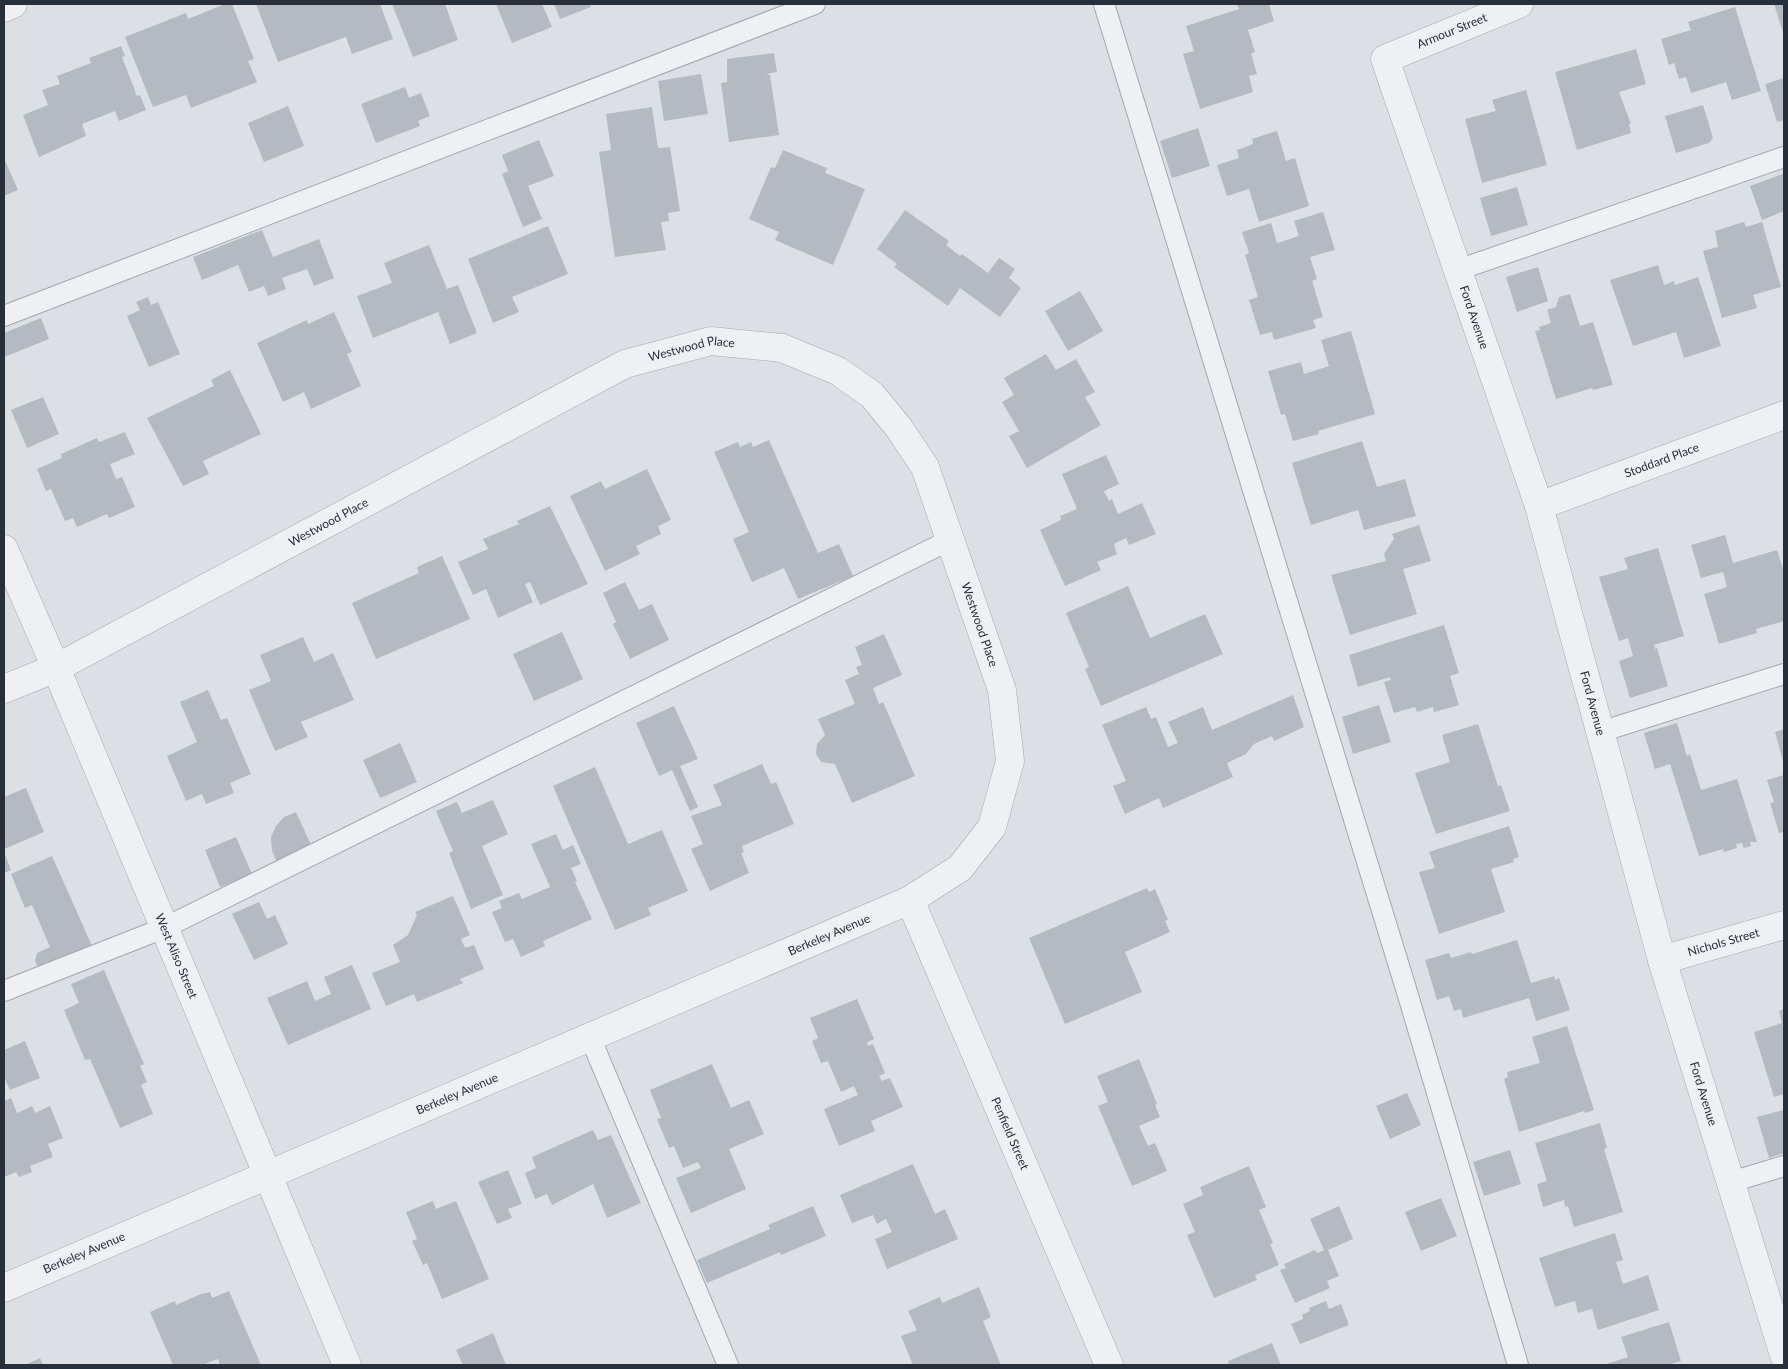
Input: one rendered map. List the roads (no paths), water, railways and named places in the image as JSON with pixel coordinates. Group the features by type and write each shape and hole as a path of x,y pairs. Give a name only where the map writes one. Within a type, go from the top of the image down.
{"street":[{"path":"4,8 13,4"},
{"name":"Armour Street","path":"1385,59 1519,4"},
{"name":"Ford Avenue","path":"1385,59 1539,506 1662,960 1784,1355"},
{"name":"Westwood Place","path":"4,689 56,668 625,364 712,341 782,348 838,371 872,395 899,428 925,467 1002,690 1010,761 992,827 960,868 910,900"},
{"name":"Stoddard Place","path":"1539,506 1784,415"},
{"name":"West Aliso Street","path":"4,549 56,668 347,1365"},
{"name":"Berkeley Avenue","path":"4,1288 266,1174 910,900"},
{"name":"Penfield Street","path":"910,900 1109,1365"},
{"name":"Nichols Street","path":"1662,960 1784,925"}],"lane":[{"path":"4,316 815,4"},
{"path":"1104,4 1401,973 1518,1365"},
{"path":"1458,270 1784,156"},
{"path":"4,991 164,928 950,540"},
{"path":"1600,732 1784,674"},
{"path":"590,1037 728,1365"},
{"path":"1731,1182 1784,1166"}]}
